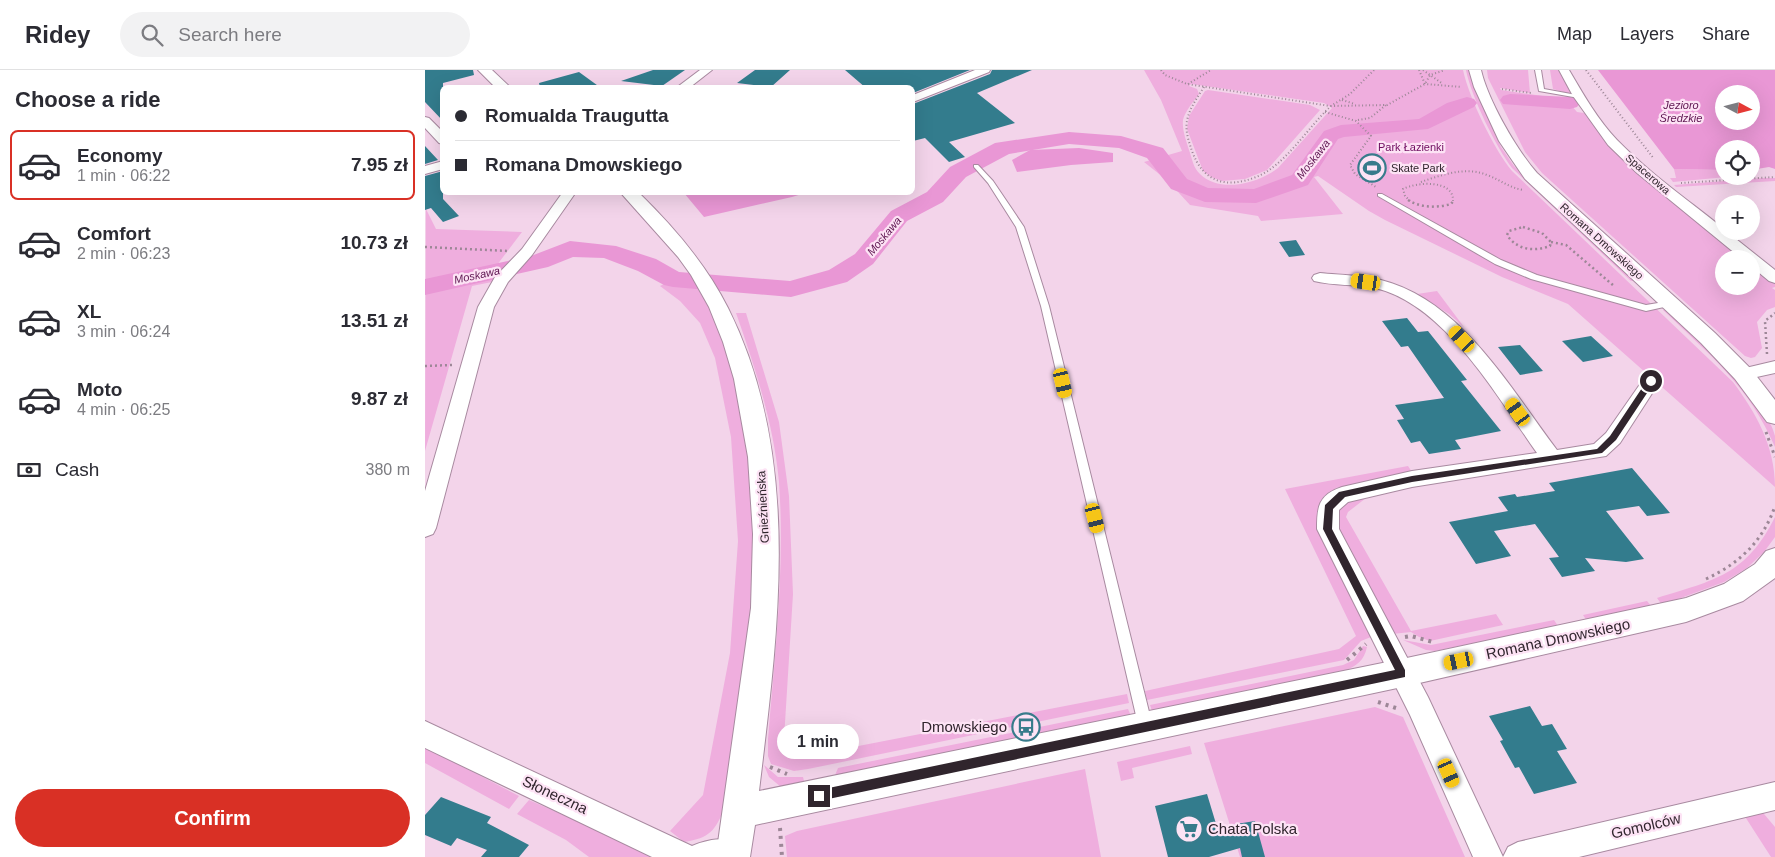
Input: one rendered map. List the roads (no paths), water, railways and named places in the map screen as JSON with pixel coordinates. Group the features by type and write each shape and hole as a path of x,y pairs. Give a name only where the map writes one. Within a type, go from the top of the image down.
{"street":[{"path":"484,70 502,85"},
{"path":"685,85 707,70"},
{"path":"915,98 985,70"},
{"name":"Romana Dmowskiego","path":"1475,70 1476,77 1509,148 1531,176 1708,338 1743,374 1775,416"},
{"name":"Spacerowa","path":"1564,70 1579,96 1612,142 1642,170 1775,278"},
{"path":"425,121 440,137"},
{"path":"425,170 440,166"},
{"path":"425,528 486,306 501,280 524,254 568,195"},
{"name":"Gnieźnieńska","path":"632,195 667,232 705,284 728,330 755,419 763,482 766,572 760,654 733,855"},
{"path":"1320,278 1378,284 1404,294 1441,316 1473,350 1552,458"},
{"path":"1743,374 1770,363"},
{"path":"1488,857 1419,706 1328,529 1328,508 1342,494 1412,479 1599,451 1613,438 1651,381"},
{"name":"Romana Dmowskiego","path":"740,812 1402,673 1686,610 1733,593 1764,572 1775,559"},
{"name":"Słoneczna","path":"425,734 684,857"},
{"name":"Gomolców","path":"1518,857 1775,796"},
{"path":"700,857 733,855"}],"lane":[{"path":"1539,70 1541,90 1579,96"},
{"path":"976,166 991,182 1019,227 1045,306 1145,727"},
{"path":"1380,196 1465,244 1534,277 1646,308 1670,303"}],"water":[{"name":"Jezioro Średzkie","path":"1598,70 1775,70 1775,169 1769,167 1760,168 1760,140 1715,140 1715,170 1674,169"},
{"path":"1513,100 1563,100 1571,105 1514,102"},
{"path":"1079,148 1113,153 1113,162 1017,172 1012,160 1030,150"},
{"path":"686,195 798,195 792,197 704,217"}],"waterway":[{"name":"Moskawa","path":"1510,100 1570,103"},
{"name":"Moskawa","path":"425,287 539,262 570,249 607,251 647,265 673,279 791,289 838,276 864,259 899,216 935,197 958,172 1003,148 1069,138 1121,142 1155,153 1179,184 1205,195 1256,196 1300,180 1331,135 1341,131 1421,125 1467,103"}],"place":[{"name":"Skate Park","path":"1372,168"},
{"name":"Dmowskiego","path":"1026,727"},
{"name":"Chata Polska","path":"1189,829"}],"park label":[{"name":"Park Łazienki","path":"1411,147"}]}
